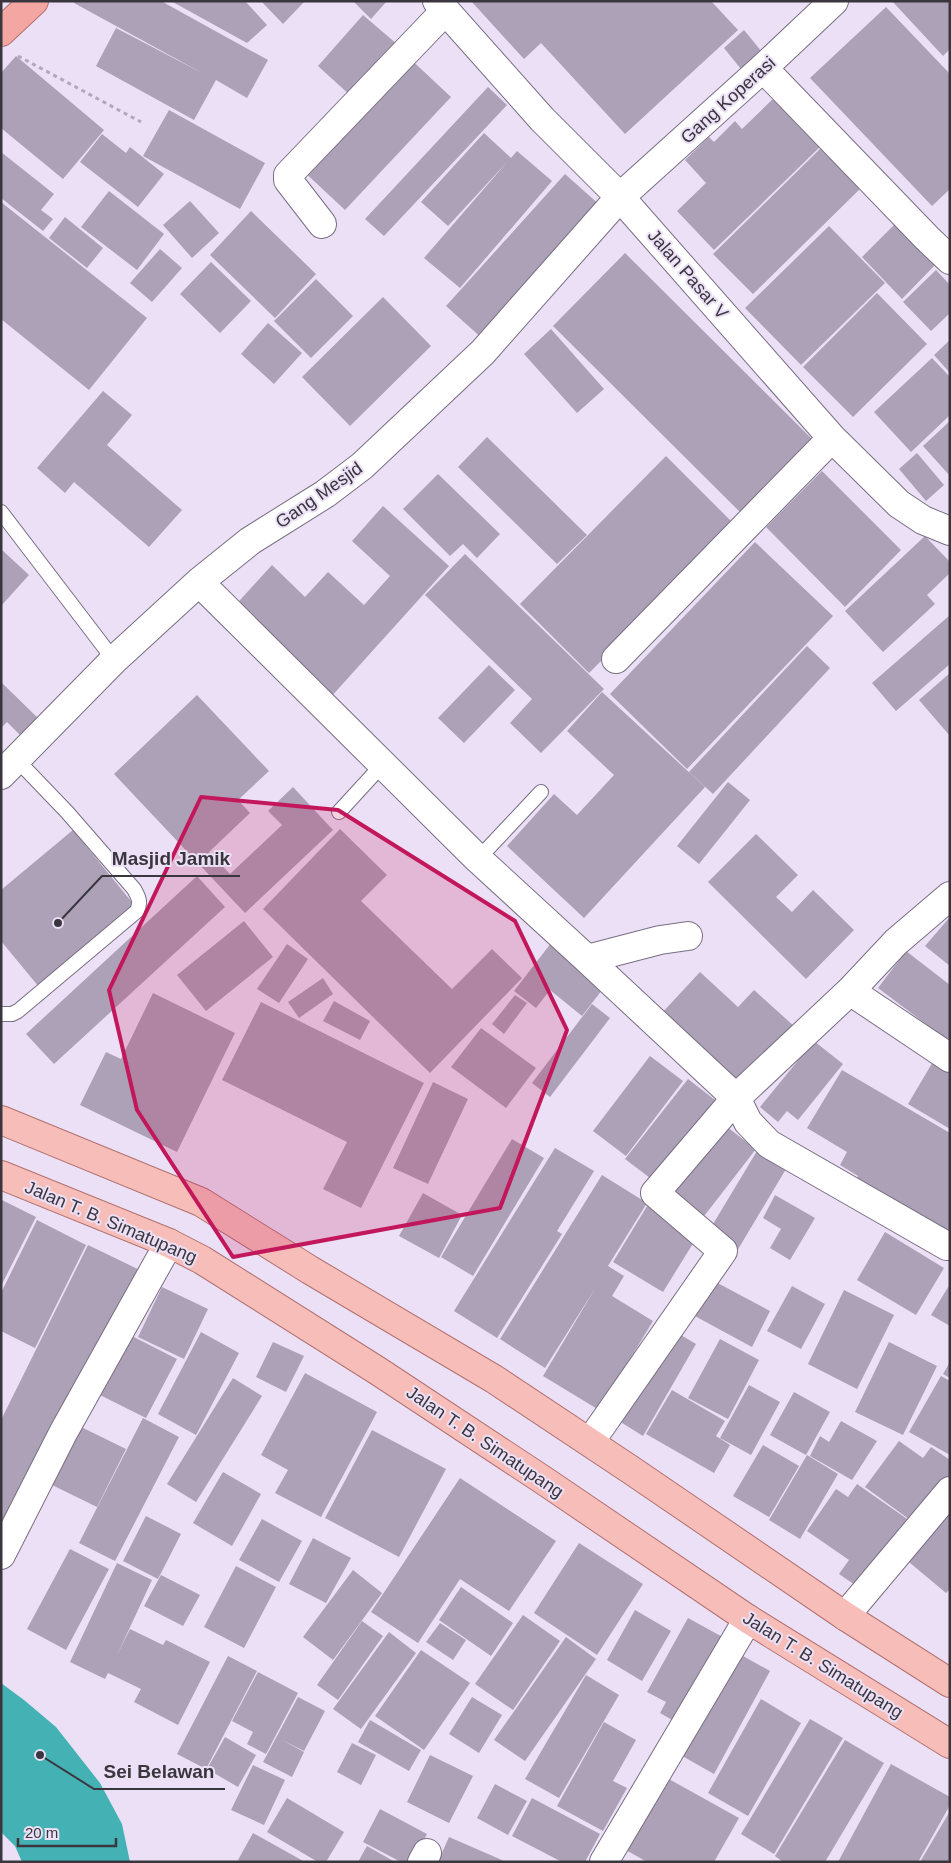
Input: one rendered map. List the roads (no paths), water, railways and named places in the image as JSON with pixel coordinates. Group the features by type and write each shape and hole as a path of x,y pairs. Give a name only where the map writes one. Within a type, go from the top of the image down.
{"highway":[{"path":"6,41 34,1"}],"main road":[{"path":"1,1120 201,1202 310,1270 494,1379 590,1442 845,1616 950,1683"},
{"name":"Jalan T. B. Simatupang","path":"1,1175 169,1243 202,1260 386,1376 748,1619 950,1744"}],"street":[{"name":"Gang Koperasi","path":"620,197 834,1"},
{"path":"322,224 288,180 288,175 441,6"},
{"name":"Jalan Pasar V","path":"441,6 542,119 620,197 832,438 899,504 923,520 950,531"},
{"path":"763,68 950,260"},
{"name":"Gang Mesjid","path":"9,768 114,660 199,582 250,541 325,494 362,466 483,352 620,197"},
{"path":"616,659 832,438"},
{"path":"199,582 478,859 736,1098 748,1122 769,1144 947,1246"},
{"path":"590,1442 722,1251 655,1193 736,1098 850,991 896,942 950,896"},
{"path":"587,959 660,940 688,936"},
{"path":"850,991 950,1058"},
{"path":"1,1555 63,1433 169,1243"},
{"path":"845,1616 950,1491"},
{"path":"604,1862 748,1619"}],"lane":[{"path":"1,512 114,660"},
{"path":"339,812 382,765"},
{"path":"1,1014 12,1014 18,1011 137,910 140,905 140,899 134,890 66,812 9,768"},
{"path":"478,859 541,792"}],"place":[{"name":"Masjid Jamik","path":"58,923"},
{"name":"Sei Belawan","path":"40,1755"}]}
